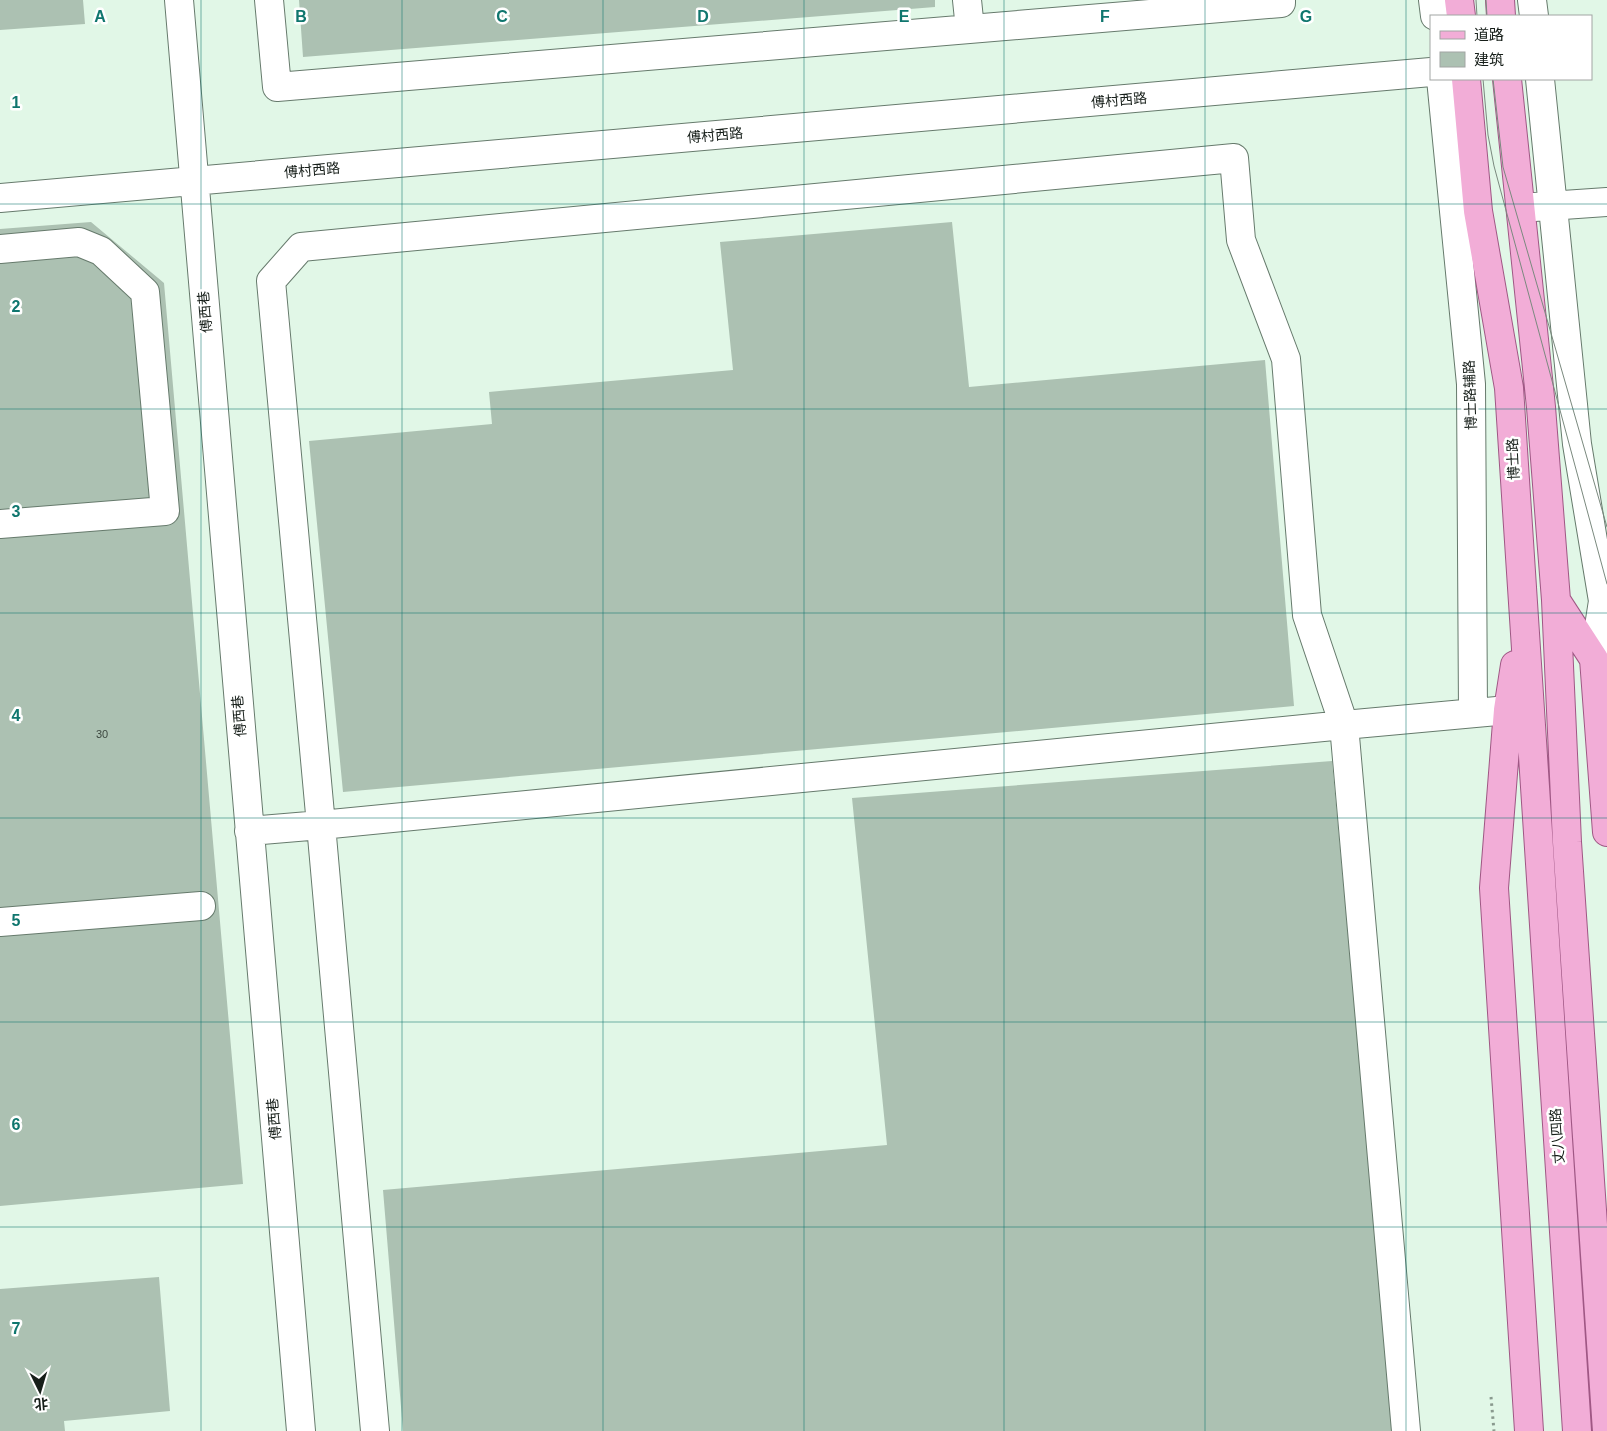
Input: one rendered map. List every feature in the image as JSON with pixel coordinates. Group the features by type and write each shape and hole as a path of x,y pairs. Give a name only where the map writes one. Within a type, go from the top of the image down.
{"main road":[{"path":"1459,0 1460,15"},
{"path":"1500,0 1501,15"},
{"name":"博士路","path":"1466,80 1478,211 1509,388 1538,842"},
{"path":"1507,80 1540,407 1556,600 1567,842 1607,1431"},
{"path":"1556,600 1600,659 1607,832"},
{"path":"1523,614 1508,710 1494,888 1529,1431"},
{"name":"丈八四路","path":"1538,842 1577,1431"}],"street":[{"name":"傅西巷","path":"179,0 301,1431"},
{"path":"269,0 277,88 1281,3 1280,0"},
{"path":"967,0 970,29"},
{"path":"1433,0 1434,15"},
{"path":"1532,0 1534,15"},
{"name":"傅村西路","path":"0,198 1430,72"},
{"name":"博士路辅路","path":"1441,80 1471,384 1473,713"},
{"path":"1540,80 1577,444 1602,601 1600,659"},
{"path":"376,1431 271,281 300,247 1234,158 1242,240 1286,359 1307,616 1344,725 1406,1431"},
{"path":"1520,208 1607,202"},
{"path":"0,248 79,242 101,250 145,292 165,511 0,524"},
{"path":"249,831 1508,710"},
{"path":"0,922 200,906"}],"path":[{"path":"1491,1397 1494,1431"}],"building":[{"path":"0,0 83,0 85,24 0,30"},
{"path":"299,0 935,0 935,7 303,57"},
{"path":"91,222 164,283 243,1184 0,1206 0,229"},
{"path":"952,222 969,387 1265,360 1294,706 343,792 309,441 492,424 489,392 733,370 720,242"},
{"path":"1332,761 1394,1431 403,1431 383,1190 887,1145 852,798"},
{"path":"159,1277 170,1411 64,1421 65,1431 0,1431 0,1289"}],"tram line":[{"path":"1476,0 1477,15"},
{"path":"1486,0 1487,15"},
{"path":"1483,80 1488,135 1494,166 1607,584"},
{"path":"1493,80 1503,167 1607,527"}]}
